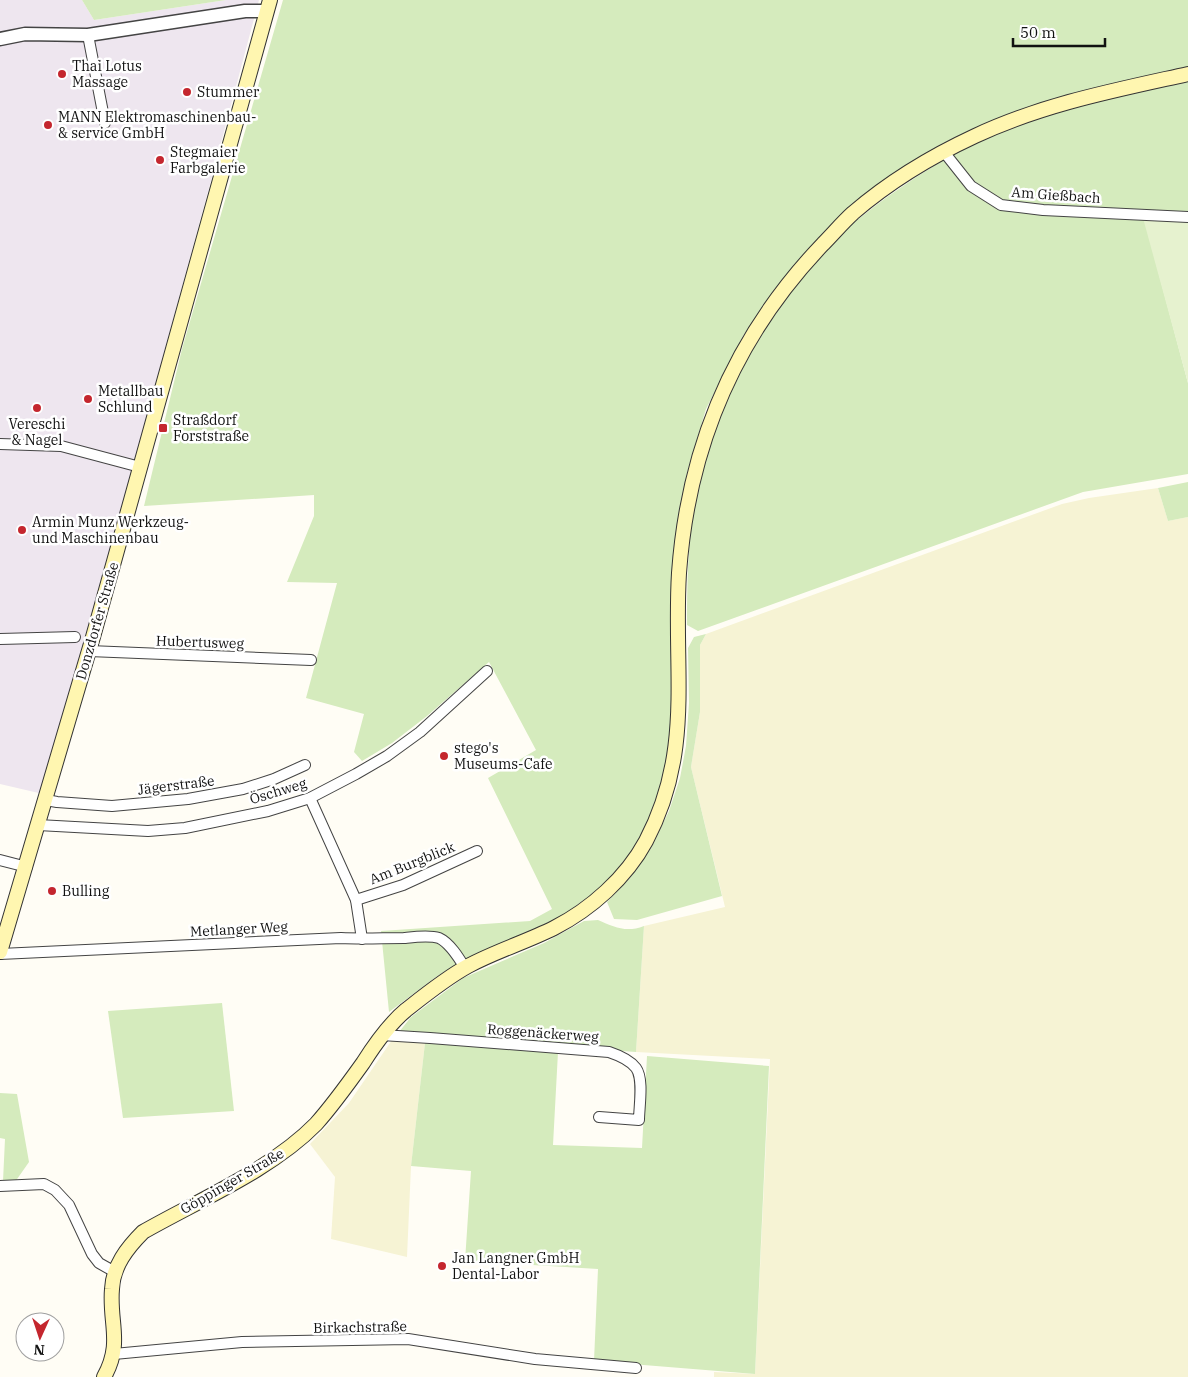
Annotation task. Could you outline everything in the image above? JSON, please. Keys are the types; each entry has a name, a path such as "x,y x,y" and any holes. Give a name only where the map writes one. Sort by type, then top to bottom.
{"main road":[{"name":"Donzdorfer Straße","path":"0,953 27,867 89,651 268,6"},
{"name":"Göppinger Straße","path":"104,1377 114,1354 115,1334 112,1289 115,1272 129,1246 143,1232 258,1168 296,1143 344,1091 382,1036 402,1013 465,968 556,927 593,903 626,870 643,847 665,797 675,754 680,695 679,576 683,535 694,471 705,434 723,390 744,348 770,307 800,268 852,214 908,173 978,134 1018,118 1070,102 1188,74"}],"street":[{"path":"0,38 25,34 88,35 268,6"},
{"path":"88,35 105,123"},
{"name":"Am Gießbach","path":"944,152 970,186 1001,205 1043,210 1188,217"},
{"path":"0,444 61,446 140,467"},
{"path":"0,639 75,637"},
{"name":"Hubertusweg","path":"89,651 311,660"},
{"name":"Öschweg","path":"38,825 148,830 185,828 268,811 310,798 386,756 427,726 487,672"},
{"name":"Jägerstraße","path":"46,800 112,806 188,799 243,789 305,765"},
{"name":"Am Burgblick","path":"310,798 356,900 362,939"},
{"name":"Am Burgblick","path":"356,900 403,885 476,851"},
{"path":"0,860 27,867"},
{"name":"Metlanger Weg","path":"0,953 341,938 421,937 439,938 455,953 465,968"},
{"name":"Roggenäckerweg","path":"382,1036 609,1052 623,1057 637,1068 641,1080 639,1120 599,1117"},
{"path":"0,1186 44,1184 55,1190 69,1205 95,1258 99,1263 115,1272"},
{"name":"Birkachstraße","path":"114,1354 242,1342 408,1339 535,1359 636,1368"}],"shaded area":[{"path":"0,0 82,0 94,20 226,0 259,0 43,794 0,784"},
{"path":"1158,488 1168,521 1188,517 1188,1377 714,1377 714,1372 755,1374 770,1059 636,1052 644,926 725,907 691,767 700,712 700,645 706,634 1062,504"},
{"path":"392,1040 425,1043 411,1166 407,1257 331,1239 335,1177 310,1144 349,1103"}],"green space":[{"path":"82,0 226,0 94,20"},
{"path":"283,0 1188,0 1188,67 1062,96 1003,116 950,140 916,161 810,249 782,280 743,336 706,409 687,473 679,520 672,739 658,804 643,836 612,877 590,896 557,919 458,963 389,1012 381,931 530,921 552,909 488,778 536,750 489,662 427,716 392,743 362,761 354,752 364,714 306,698 337,583 287,582 314,516 314,495 144,506 182,349"},
{"path":"1188,80 1188,220 1144,218 1188,383 1188,474 1083,492 698,631 687,625 688,570 693,514 700,478 711,443 739,375 757,342 799,281 823,253 852,224 888,196 943,160 972,144 1004,130 1083,104"},
{"path":"1143,218 1188,220 1188,383"},
{"path":"1188,482 1188,517 1168,521 1158,488"},
{"path":"706,634 700,645 700,712 691,767 722,896 637,920 614,919 607,902 629,879 651,848 669,811 680,778 686,746 689,703 688,648 694,637"},
{"path":"598,920 626,929 644,926 636,1052 410,1036 399,1032 411,1017 463,978 544,943 584,921"},
{"path":"222,1003 234,1111 123,1118 108,1011"},
{"path":"425,1043 558,1052 553,1145 642,1148 647,1056 769,1066 755,1374 594,1361 598,1269 465,1261 471,1171 411,1166"},
{"path":"0,1093 17,1094 29,1162 15,1182 3,1181 5,1139 0,1138"}],"place":[{"name":"Thai Lotus Massage","path":"62,74"},
{"name":"Stummer","path":"187,92"},
{"name":"MANN Elektromaschinenbau- & service GmbH","path":"48,125"},
{"name":"Stegmaier Farbgalerie","path":"160,160"},
{"name":"Metallbau Schlund","path":"88,399"},
{"name":"Vereschi & Nagel","path":"37,408"},
{"name":"Straßdorf Forststraße","path":"163,428"},
{"name":"Armin Munz Werkzeug- und Maschinenbau","path":"22,530"},
{"name":"stego's Museums-Cafe","path":"444,756"},
{"name":"Bulling","path":"52,891"},
{"name":"Jan Langner GmbH Dental-Labor","path":"442,1266"}]}
